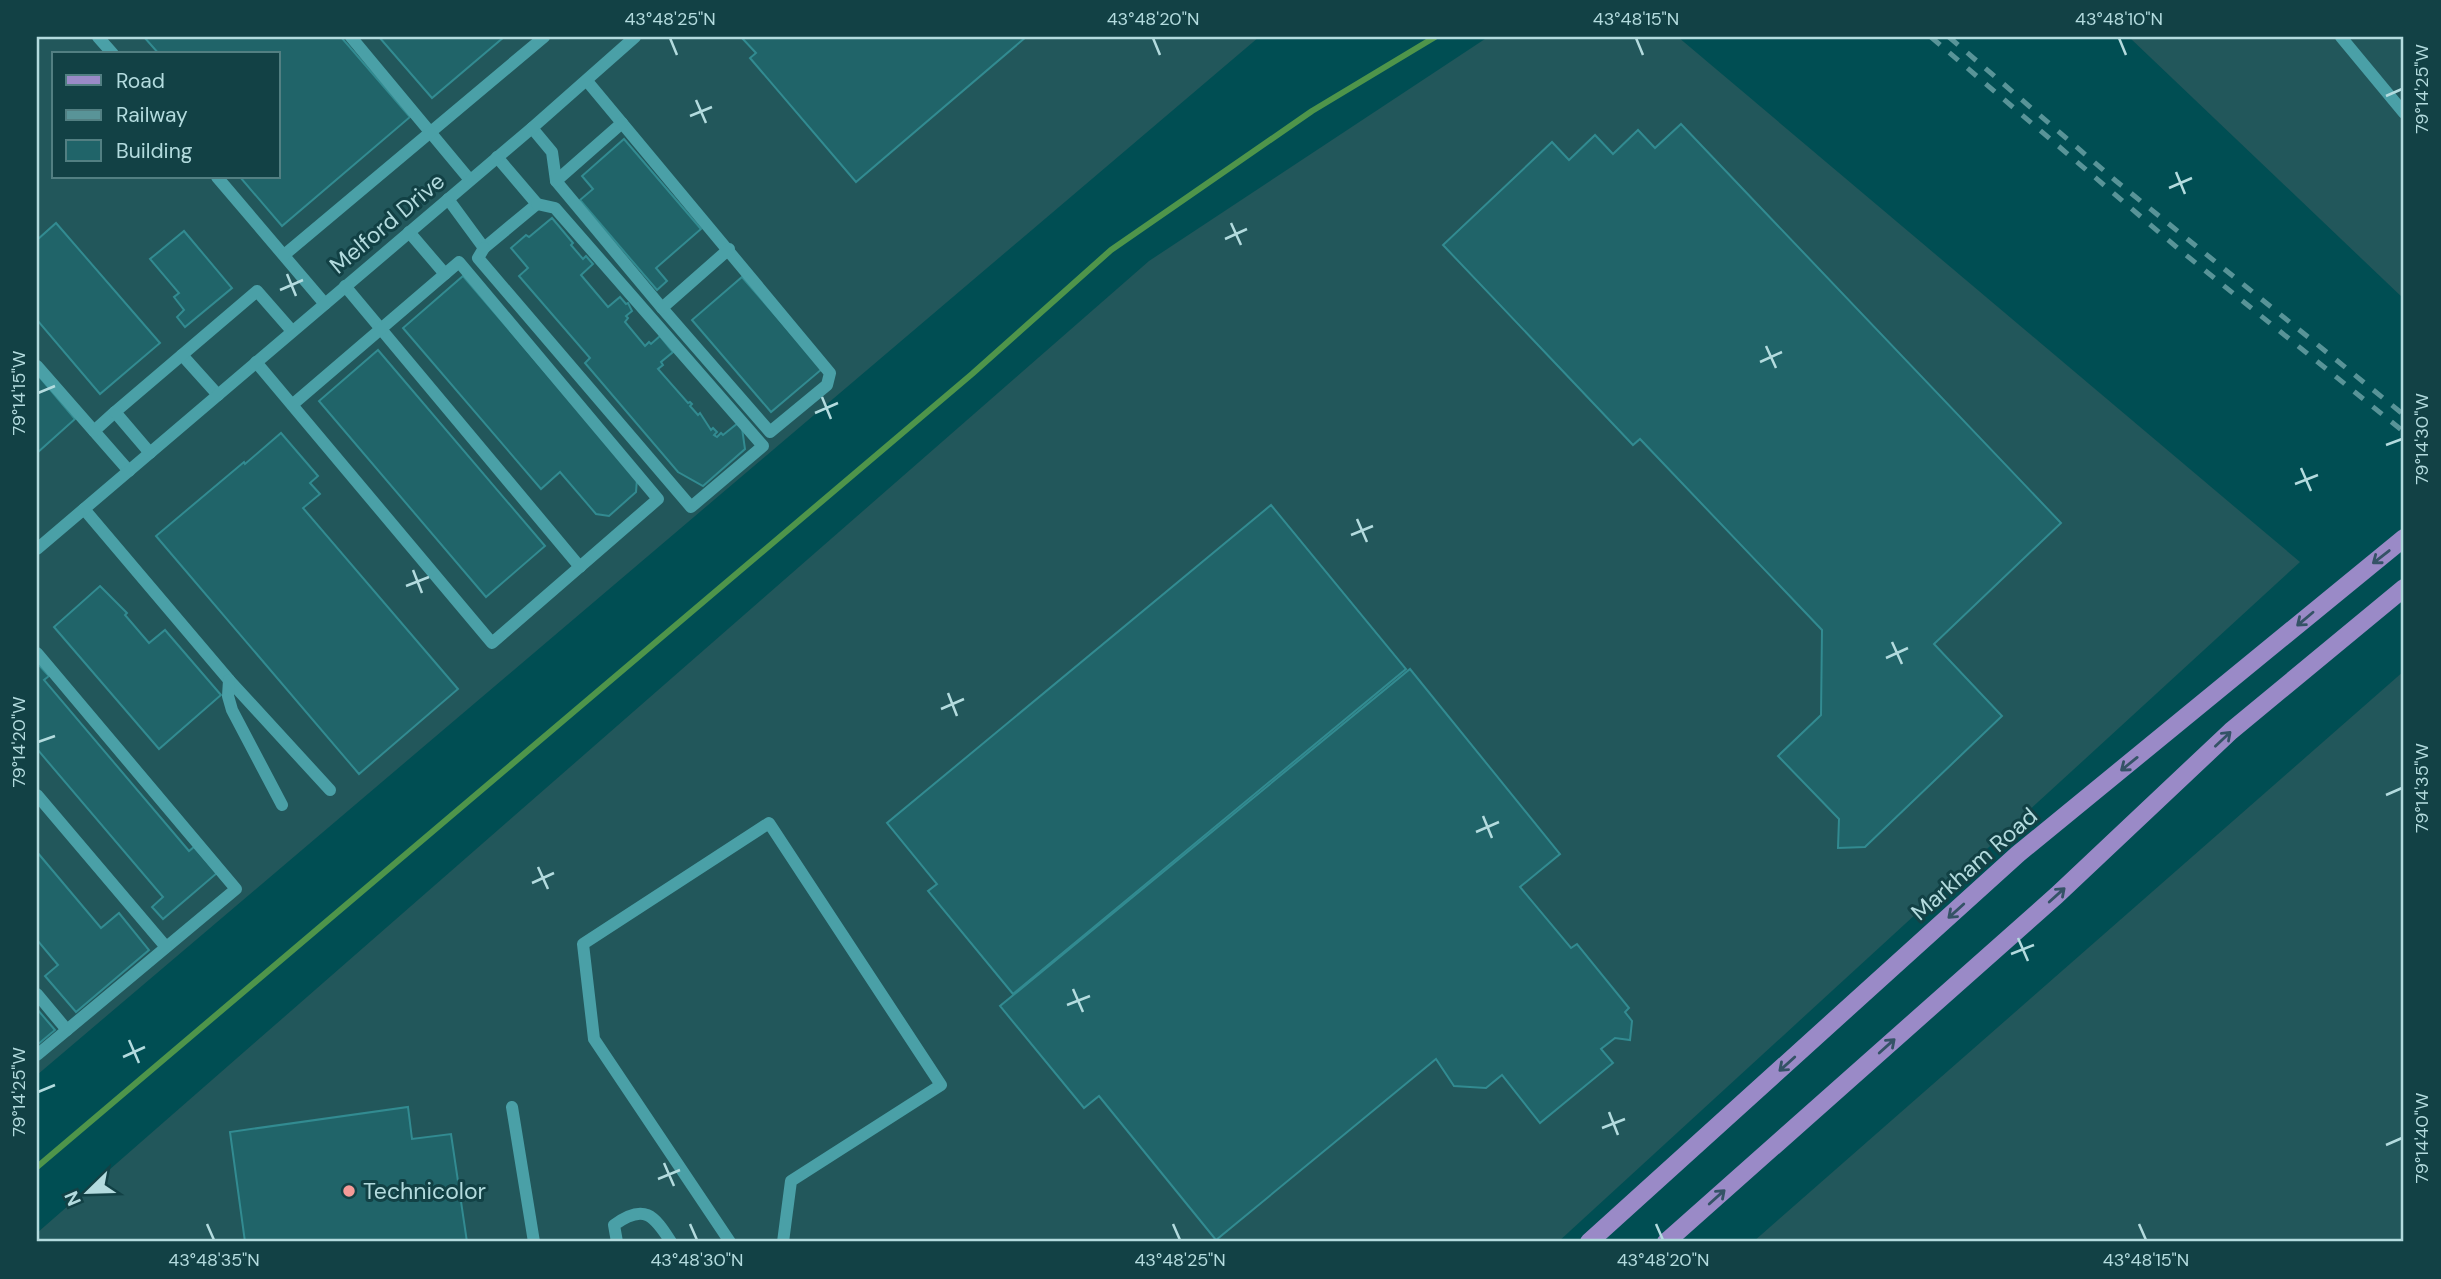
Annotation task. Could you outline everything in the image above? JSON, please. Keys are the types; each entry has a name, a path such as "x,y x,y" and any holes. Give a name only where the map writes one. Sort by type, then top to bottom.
{"main road":[{"name":"Markham Road","path":"1589,1242 2018,854 2404,538"},
{"path":"1666,1242 2057,895 2231,731 2404,588"}],"street":[{"path":"98,37 111,52"},
{"path":"351,37 470,180"},
{"path":"284,255 544,37"},
{"name":"Melford Drive","path":"37,549 448,200 635,37"},
{"path":"2341,37 2404,113"},
{"path":"532,128 552,152 556,181 770,432 827,385 830,373 587,80"},
{"path":"556,181 622,123"},
{"path":"497,157 537,204 555,208 763,446 691,507 478,258 484,248 537,204"},
{"path":"218,178 325,304"},
{"path":"448,200 484,248"},
{"path":"410,232 445,274"},
{"path":"662,308 729,249"},
{"path":"256,362 292,405 492,643 658,499 459,262 292,405"},
{"path":"345,286 580,567"},
{"path":"93,431 257,291 292,331"},
{"path":"182,355 218,395"},
{"path":"37,366 129,471"},
{"path":"115,412 150,453"},
{"path":"84,509 229,680 330,790"},
{"path":"37,653 236,889 37,1055"},
{"path":"229,680 228,696 232,710 282,805"},
{"path":"37,795 166,947"},
{"path":"730,1242 594,1039 583,944 769,823 940,1086 791,1181 783,1242"},
{"path":"37,994 67,1030"},
{"path":"512,1107 534,1242"},
{"path":"617,1242 614,1224 628,1215 643,1213 658,1221 671,1242"}],"shaded area":[{"path":"37,37 1259,37 37,1075"},
{"path":"1488,37 1678,37 2300,562 1558,1242 37,1242 37,1233 1149,261"},
{"path":"2129,37 2404,37 2404,299"},
{"path":"2404,671 2404,1242 1753,1242"}],"building":[{"path":"144,37 341,37 410,117 282,226 241,178 280,178 280,52 157,52"},
{"path":"379,37 504,37 432,98"},
{"path":"741,37 1026,37 856,182 750,58 756,53"},
{"path":"1681,124 2061,523 1934,644 2002,716 1865,847 1838,848 1839,819 1778,756 1821,715 1822,630 1640,439 1633,445 1443,245 1552,142 1569,160 1595,135 1613,154 1638,130 1655,148"},
{"path":"624,139 701,229 656,268 667,281 657,290 580,200 593,189 582,176"},
{"path":"552,218 583,259 586,256 593,264 581,275 608,307 620,297 628,303 632,311 626,316 628,318 625,322 645,346 660,336 673,352 661,362 663,365 658,369 688,403 692,404 690,406 698,415 700,413 711,430 713,428 717,432 714,435 723,435 738,423 742,428 745,449 703,486 678,472 585,363 590,358 519,276 528,268 511,248"},
{"path":"56,223 160,343 100,394 37,320 37,240"},
{"path":"184,231 232,288 185,327 177,317 184,310 174,297 179,293 150,259"},
{"path":"463,276 637,479 636,492 609,516 596,514 560,472 541,489 403,328"},
{"path":"742,277 822,369 771,412 692,320"},
{"path":"378,350 545,546 486,597 319,401"},
{"path":"37,374 75,419 37,453"},
{"path":"281,433 318,476 310,483 320,494 303,508 458,689 359,774 156,536"},
{"path":"1271,505 1406,669 1013,994 928,891 937,884 887,823"},
{"path":"100,586 127,613 125,615 149,643 165,630 221,695 159,749 54,627"},
{"path":"37,663 49,676 44,680 189,851 194,847 217,873 163,919 152,907 163,897 37,749"},
{"path":"1410,669 1560,854 1520,887 1571,948 1577,944 1629,1008 1625,1012 1632,1021 1630,1040 1615,1038 1601,1049 1613,1063 1540,1123 1502,1075 1486,1088 1454,1086 1436,1059 1216,1240 1099,1096 1084,1108 1000,1006"},
{"path":"37,852 101,928 119,913 149,950 76,1012 45,976 58,965 37,940"},
{"path":"37,1009 55,1030 37,1045"},
{"name":"Technicolor","path":"408,1107 412,1139 451,1134 467,1242 245,1242 230,1132"}],"waterway":[{"path":"37,1167 972,374 1111,250 1312,111 1435,37"}],"railway":[{"path":"1931,37 2181,251 2404,432"},
{"path":"1949,37 2116,181 2404,415"}],"place":[{"name":"Technicolor","path":"349,1191"}]}
